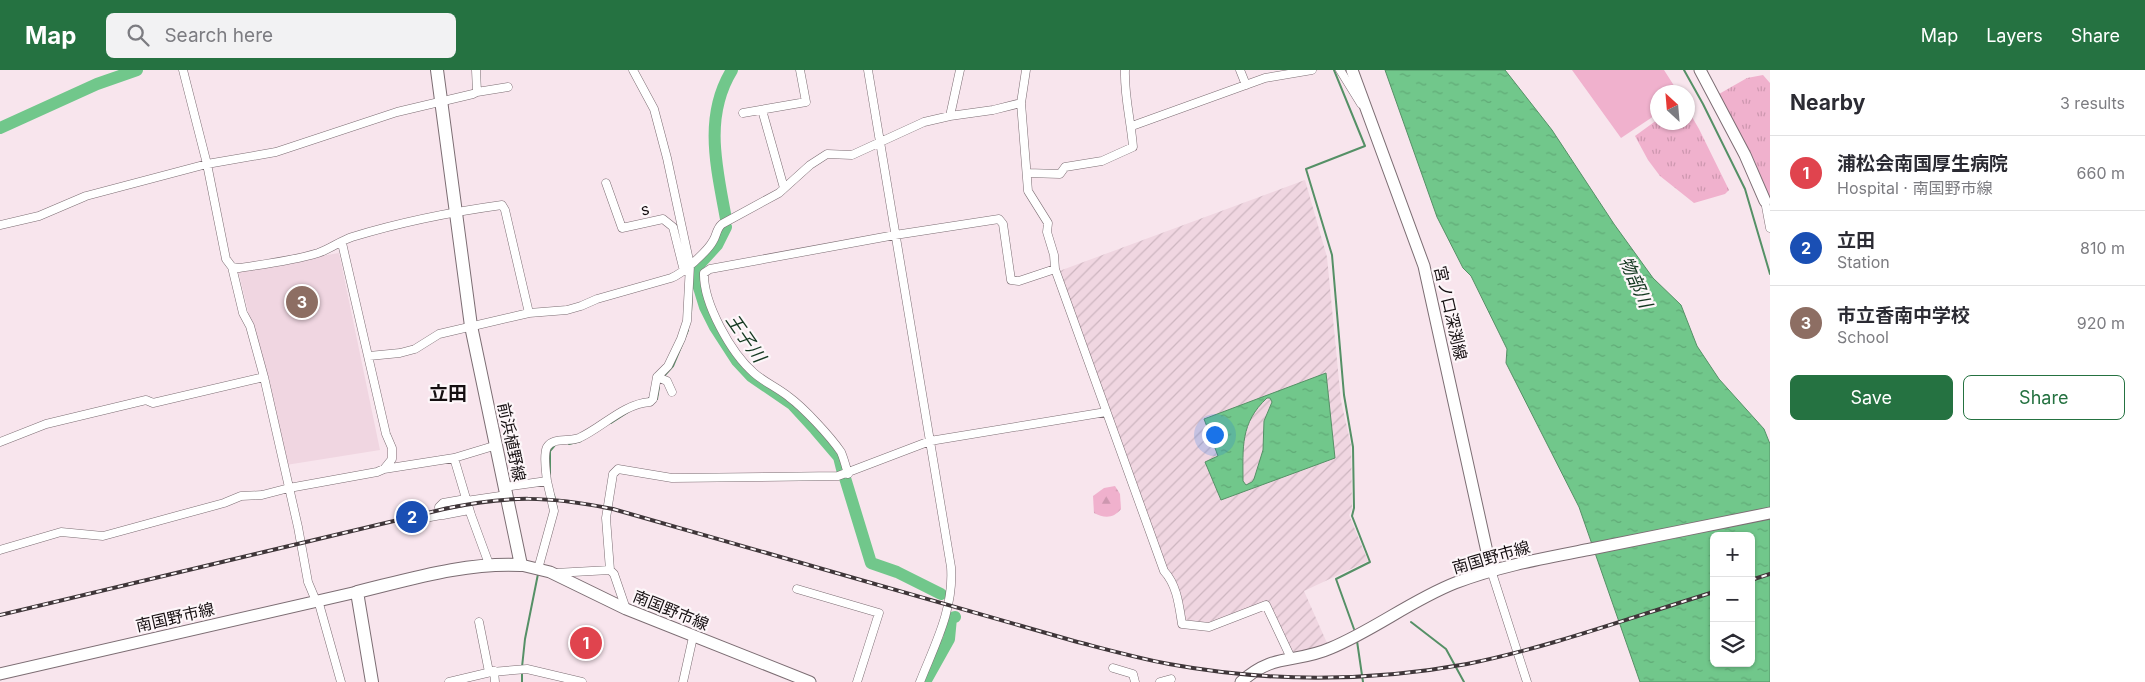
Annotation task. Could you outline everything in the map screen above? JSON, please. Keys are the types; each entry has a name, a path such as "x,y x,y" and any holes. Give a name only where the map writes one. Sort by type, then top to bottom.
{"main road":[{"name":"前浜植野線","path":"437,70 471,326 521,565"},
{"name":"宮ノ口深渕線","path":"1352,70 1424,266 1495,569"},
{"path":"1700,70 1742,149 1765,201"},
{"name":"南国野市線","path":"1241,682 1252,672 1275,660 1317,654 1333,648 1386,621 1432,593 1495,569 1770,513"},
{"path":"372,682 357,592 489,564 521,565"},
{"name":"南国野市線","path":"521,565 553,574 601,599 810,682"},
{"name":"南国野市線","path":"0,674 357,592"}],"street":[{"path":"183,70 207,164 226,259 232,267 243,313 250,326 264,377 308,582 317,600 341,682"},
{"path":"476,70 477,92"},
{"path":"538,569 554,511 547,482 546,449 553,442 578,439 637,403 650,402 653,399 657,377 668,366 681,339 686,321 689,266 667,158 654,109 633,70"},
{"path":"743,113 806,102 800,70"},
{"path":"868,70 951,567 952,585 948,610 920,682"},
{"path":"950,116 960,70"},
{"path":"1026,70 1021,104 1028,191 1048,223 1047,232 1054,256 1055,269 1164,571 1170,577 1176,592 1182,625 1209,628 1266,605 1291,658"},
{"path":"1028,173 1060,174 1065,167 1102,161 1133,147 1132,126 1125,85 1125,70"},
{"path":"1240,70 1246,85"},
{"path":"1132,126 1265,78 1312,70"},
{"path":"1340,70 1369,116"},
{"path":"0,225 39,216 86,196 207,164 283,150 397,112 477,92 508,87"},
{"path":"369,356 407,351 439,334 471,326 529,313 560,311 582,306 597,299 671,278 689,266 713,242 718,228 722,224 784,188 823,156 833,154 852,155 924,122 1021,104"},
{"path":"762,110 784,188"},
{"name":"s","path":"606,183 622,228 663,219 673,227 689,266"},
{"path":"1765,201 1770,228"},
{"path":"232,267 239,268 285,261 317,253 342,243 349,238 396,224 456,211 502,205 529,313"},
{"path":"689,266 704,272 895,235 999,218 1003,224 1011,280 1019,281 1055,269"},
{"path":"342,243 386,434 393,455 390,464 384,469"},
{"path":"704,272 704,287 720,328 754,372 787,395 804,411 841,453 848,474"},
{"path":"0,442 27,433 34,428 55,422 146,400 153,403 264,377"},
{"path":"657,377 666,381 672,392"},
{"path":"626,609 614,574 610,570 606,518 615,471 618,469 672,478 838,476 848,474 930,441 1106,412"},
{"path":"0,550 61,532 103,536 224,503 241,496 262,495 384,469 454,458 497,445"},
{"path":"454,458 469,510 489,564"},
{"path":"441,515 440,505 547,482"},
{"path":"414,520 469,510"},
{"path":"1495,569 1527,682"},
{"path":"553,574 610,570"},
{"path":"797,589 879,613 856,682"},
{"path":"479,622 491,672 496,682"},
{"path":"683,682 693,637"},
{"path":"1113,668 1133,674 1135,682"},
{"path":"449,682 491,672 527,669 582,682"},
{"path":"1160,682 1171,679"}],"shaded area":[{"path":"1305,180 1327,257 1341,401 1351,445 1352,509 1349,515 1368,561 1304,591 1327,643 1317,648 1292,652 1267,601 1206,623 1185,621 1173,577 1168,570 1059,273 1062,270"},
{"path":"339,253 380,450 286,465 238,270"}],"green space":[{"path":"1572,70 1664,70 1674,85 1650,85 1650,119 1621,138"},
{"path":"1763,75 1770,83 1770,205 1755,162 1719,94 1747,78"},
{"path":"1695,122 1729,190 1725,194 1694,203 1660,176 1648,160 1635,136 1650,125 1650,130 1695,130"},
{"path":"1115,486 1120,494 1121,509 1115,515 1108,517 1094,513 1093,496 1104,488"}],"water":[{"name":"物部川","path":"1385,70 1505,70 1552,130 1614,224 1653,278 1681,305 1697,346 1719,379 1764,429 1770,444 1770,682 1640,682 1579,507 1506,363 1507,349 1471,276 1463,268 1437,217"},
{"path":"1326,373 1335,458 1221,500 1205,462 1218,456 1204,419","holes":["1267,398 1270,398 1272,402 1264,421 1263,450 1254,479 1246,485 1243,481 1243,447 1245,436 1258,407"]}],"waterway":[{"path":"0,128 97,84 137,70"},
{"name":"王子川","path":"726,219 716,162 715,125 723,88 732,70"},
{"path":"1334,70 1365,146 1306,169 1332,255 1344,395 1353,447 1354,508 1352,516 1370,562 1336,579 1354,629"},
{"path":"1684,70 1745,189 1770,274"},
{"name":"王子川","path":"726,227 717,245 696,268 697,281 705,307 715,327 737,361 751,376 792,404 839,457 843,473"},
{"path":"691,313 692,290"},
{"path":"664,376 673,366 688,330"},
{"path":"657,399 659,387"},
{"path":"611,423 628,412"},
{"path":"569,444 581,441"},
{"path":"550,474 550,451 555,445"},
{"name":"王子川","path":"845,478 871,563 897,572 941,594"},
{"path":"554,495 557,510"},
{"path":"522,667 525,639 538,574"},
{"name":"王子川","path":"925,682 949,639 951,618 955,617"},
{"path":"1411,622 1446,649 1464,682"},
{"path":"1357,641 1363,682"},
{"path":"522,672 522,682"}],"railway":[{"path":"0,615 444,509 509,499 548,500 613,509 1074,641 1133,656 1206,670 1281,677 1355,677 1430,670 1467,664 1530,649 1710,593"},
{"path":"1755,579 1770,574"}],"place":[{"name":"市立香南中学校","path":"302,302"},
{"name":"立田","path":"412,517"},
{"name":"浦松会南国厚生病院","path":"586,643"}],"district":[{"name":"立田","path":"448,393"}]}
